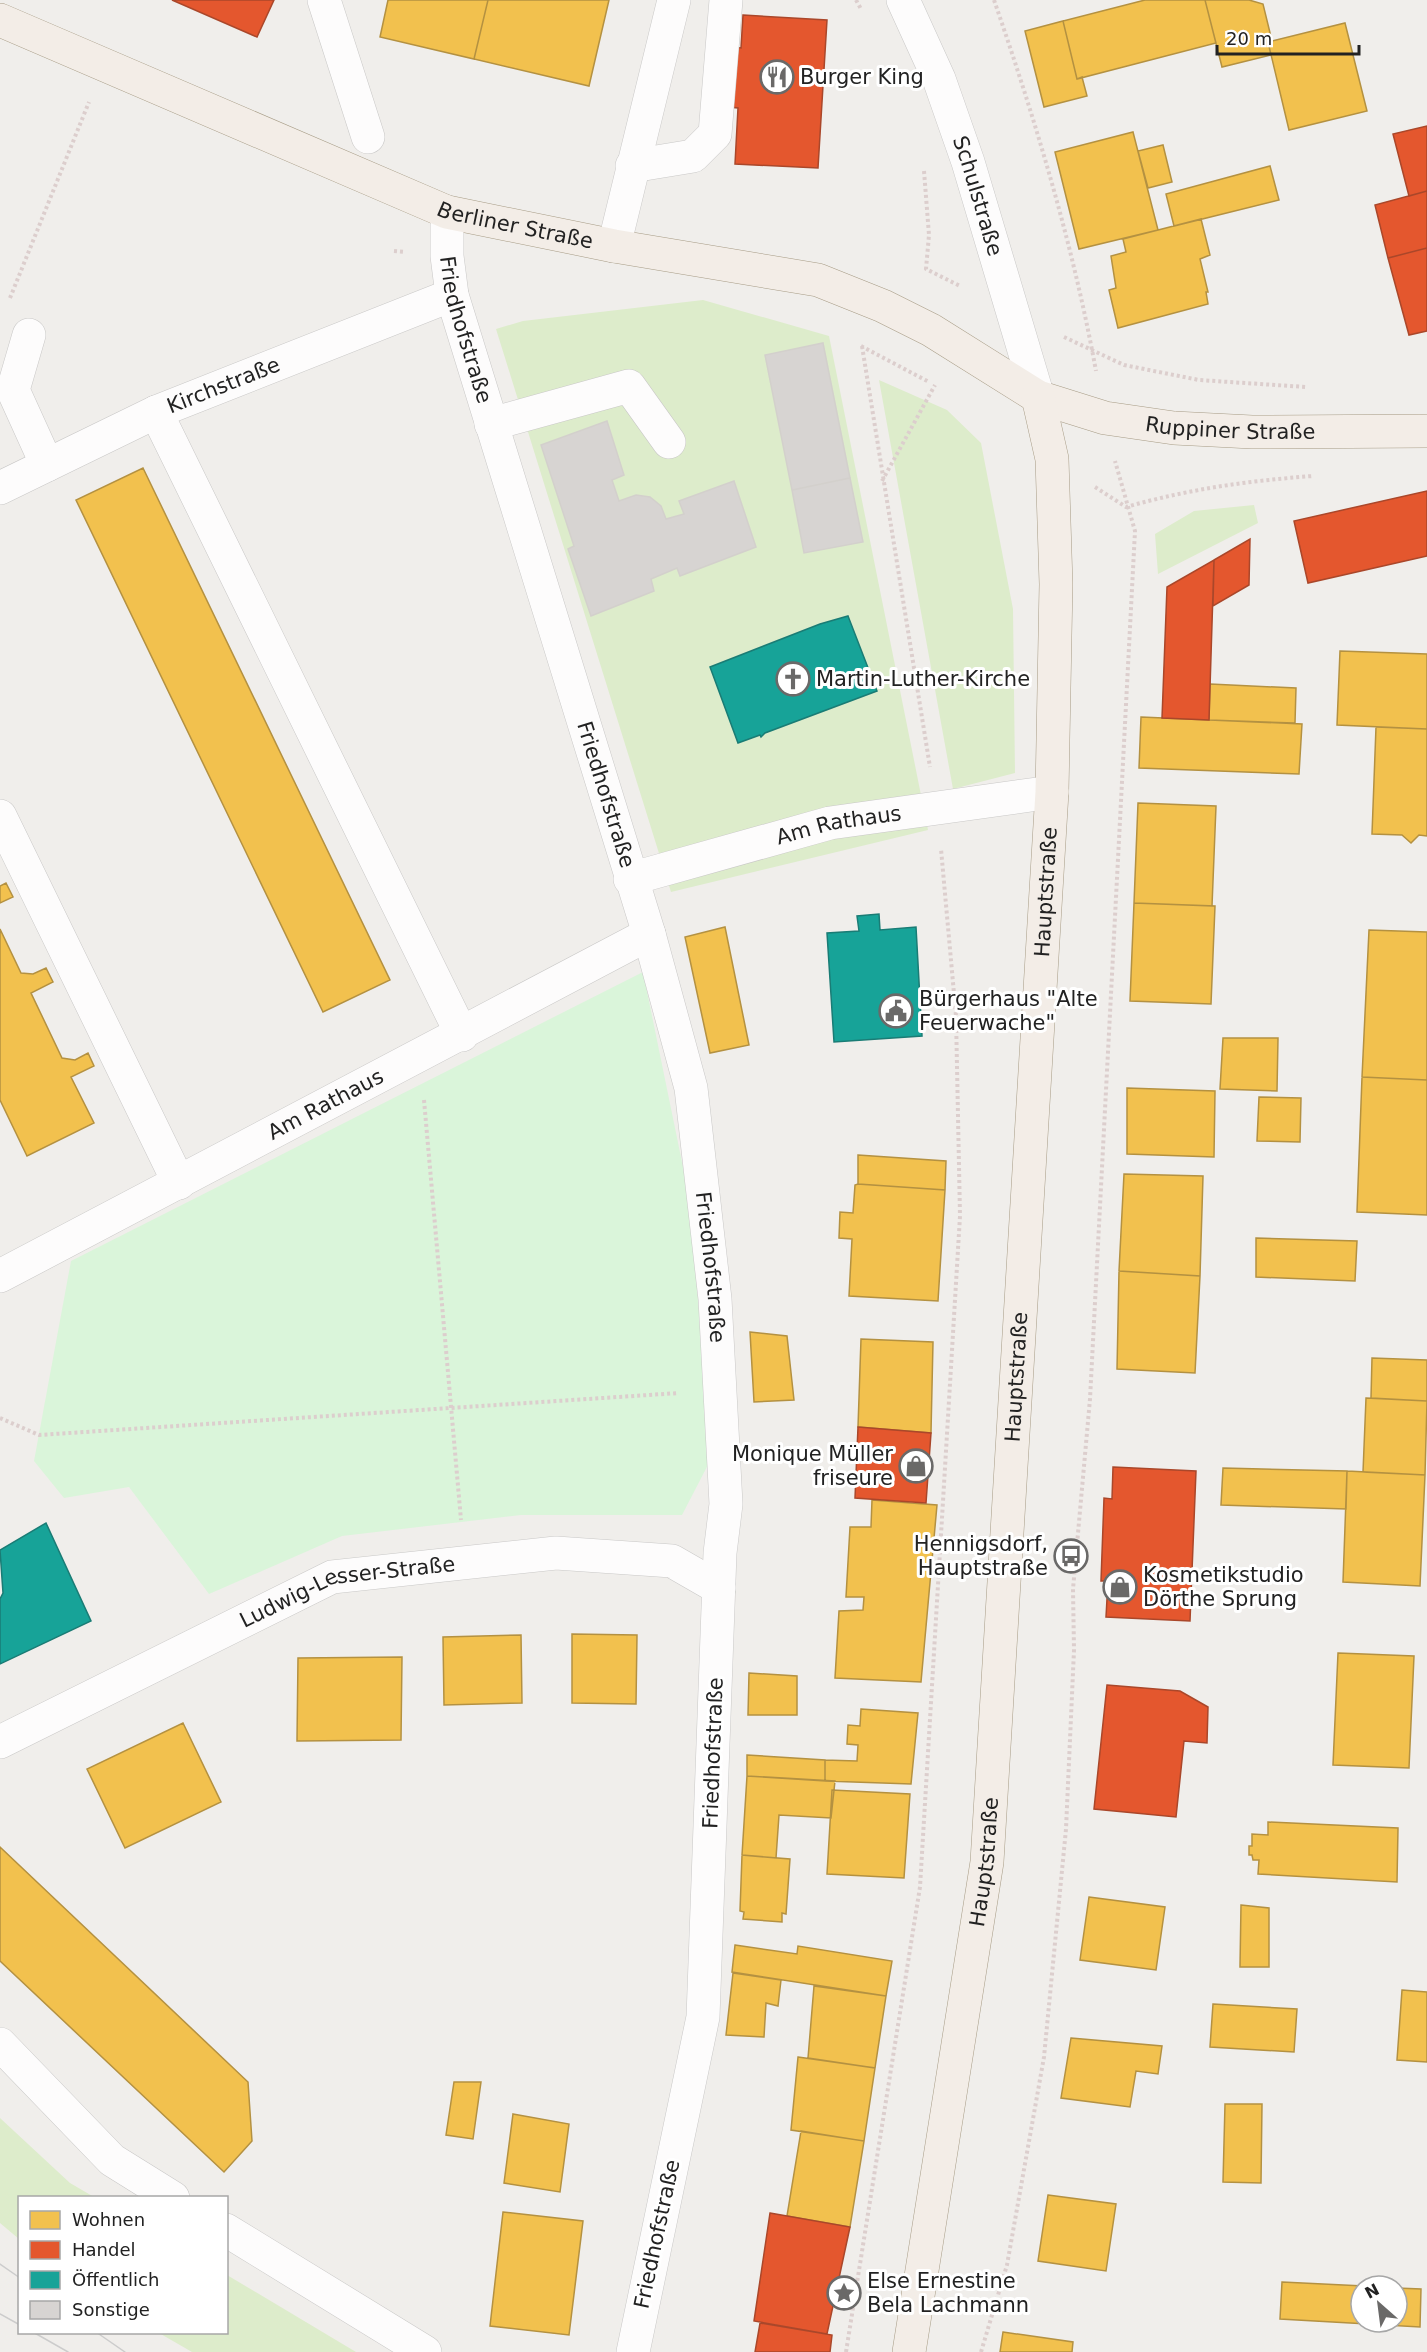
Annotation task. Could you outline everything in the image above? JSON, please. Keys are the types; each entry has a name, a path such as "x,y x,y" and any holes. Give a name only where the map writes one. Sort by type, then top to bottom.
{"main road":[{"name":"Berliner Straße","path":"0,20 447,212 614,246 818,280 883,306 931,330 1038,397"},
{"name":"Ruppiner Straße","path":"1038,397 1105,418 1174,428 1252,432 1427,431"},
{"name":"Hauptstraße","path":"909,2352 987,1862 1052,792 1056,584 1053,482 1052,459 1038,397"}],"street":[{"path":"324,0 368,137"},
{"path":"614,246 674,0"},
{"path":"632,165 693,156 715,134 726,0"},
{"name":"Schulstraße","path":"903,0 939,79 964,152 1038,397"},
{"name":"Friedhofstraße","path":"447,212 447,256 452,295 630,879 649,934 691,1088 715,1299 726,1504 719,1588 703,2017 633,2352"},
{"name":"Kirchstraße","path":"0,488 156,411 452,295"},
{"path":"29,335 7,385 47,465"},
{"path":"491,424 630,386 669,442"},
{"path":"156,411 462,1035"},
{"name":"Am Rathaus","path":"630,879 830,823 1052,792"},
{"path":"0,816 179,1183"},
{"name":"Am Rathaus","path":"0,1276 421,1057 649,934"},
{"name":"Ludwig-Lesser-Straße","path":"0,1742 332,1577 556,1554 672,1561 719,1588"},
{"path":"0,2044 112,2160 170,2196"},
{"path":"228,2231 425,2352"}],"path":[{"path":"856,0 866,18"},
{"path":"994,0 1037,130 1066,232 1093,351 1124,365 1199,380 1314,387"},
{"path":"9,300 103,66"},
{"path":"924,169 929,235 926,269"},
{"path":"846,2352 920,1887 959,1240 956,1016 937,808 882,481 862,346"},
{"path":"882,481 935,385"},
{"path":"1126,507 1172,494 1235,482 1325,475"},
{"path":"981,2352 1007,2265 1044,2057 1066,1829 1074,1650 1073,1589 1090,1399 1135,531"},
{"path":"421,1057 464,1563"},
{"path":"0,1418 39,1435 720,1390"}],"green space":[{"path":"703,300 829,336 928,830 671,892 496,329 523,321"},
{"path":"879,380 947,410 981,443 1013,609 1015,773 953,789"},
{"path":"1254,505 1258,523 1158,574 1155,534 1194,511"},
{"path":"643,972 691,1206 710,1461 682,1515 521,1515 342,1536 209,1594 129,1487 64,1498 34,1461 71,1261"},
{"path":"0,2118 70,2183 92,2196 18,2196 18,2238 0,2223"},
{"path":"228,2276 356,2352 192,2352 161,2334 228,2334"}],"building: Wohnen":[{"path":"388,0 488,0 474,59 380,37"},
{"path":"488,0 609,0 589,86 474,59"},
{"path":"1145,0 1205,0 1216,43 1077,79 1063,21"},
{"path":"1205,0 1249,0 1263,4 1272,41 1268,42 1271,55 1222,67"},
{"path":"1063,21 1077,79 1082,77 1087,96 1044,107 1025,31"},
{"path":"1345,23 1367,111 1289,130 1268,42"},
{"path":"1133,132 1158,230 1079,249 1055,152"},
{"path":"1163,145 1172,182 1148,188 1138,151"},
{"path":"1270,166 1279,200 1174,226 1166,194"},
{"path":"1201,219 1210,255 1200,259 1208,292 1206,292 1208,304 1118,328 1109,290 1116,288 1111,256 1126,252 1123,239"},
{"path":"143,468 390,980 323,1012 76,500"},
{"path":"1340,651 1427,654 1427,729 1337,725"},
{"path":"1210,684 1296,688 1295,723 1209,720"},
{"path":"1141,717 1302,724 1299,774 1139,768"},
{"path":"1376,727 1427,729 1427,836 1419,835 1411,843 1402,835 1372,834"},
{"path":"1138,803 1216,806 1212,906 1134,903"},
{"path":"6,883 13,897 0,903 0,886"},
{"path":"1134,903 1215,906 1211,1004 1130,1001"},
{"path":"725,927 749,1045 710,1053 685,937"},
{"path":"0,929 21,973 33,974 46,968 53,982 31,993 62,1058 75,1060 88,1053 94,1066 71,1077 94,1123 27,1156 0,1100"},
{"path":"1369,930 1427,932 1427,1080 1362,1077"},
{"path":"1223,1038 1278,1038 1277,1091 1220,1089"},
{"path":"1362,1077 1427,1080 1427,1215 1357,1212"},
{"path":"1127,1088 1215,1091 1214,1157 1127,1154"},
{"path":"1259,1097 1301,1098 1300,1142 1257,1141"},
{"path":"858,1155 946,1161 945,1190 858,1184"},
{"path":"1124,1174 1203,1176 1200,1276 1119,1271"},
{"path":"855,1185 945,1190 938,1301 849,1296 852,1239 839,1238 840,1212 853,1213"},
{"path":"1256,1238 1357,1241 1355,1281 1256,1277"},
{"path":"1119,1271 1200,1276 1195,1373 1117,1369"},
{"path":"750,1332 787,1336 794,1400 754,1402"},
{"path":"861,1339 933,1342 931,1433 858,1427"},
{"path":"1372,1358 1427,1360 1427,1401 1371,1398"},
{"path":"1366,1398 1427,1401 1425,1475 1363,1472"},
{"path":"1223,1468 1347,1471 1346,1509 1221,1505"},
{"path":"1347,1471 1425,1475 1420,1586 1343,1582"},
{"path":"872,1500 937,1505 921,1682 835,1678 839,1611 863,1610 864,1597 846,1597 850,1527 871,1527"},
{"path":"572,1634 637,1635 636,1704 572,1703"},
{"path":"521,1635 522,1703 444,1705 443,1637"},
{"path":"1338,1653 1414,1656 1409,1768 1333,1765"},
{"path":"402,1657 401,1740 297,1741 298,1658"},
{"path":"749,1673 797,1676 797,1715 748,1715"},
{"path":"861,1709 918,1713 911,1784 825,1781 825,1760 857,1761 858,1745 847,1744 848,1725 860,1726"},
{"path":"183,1723 221,1802 125,1848 87,1769"},
{"path":"747,1755 825,1760 825,1781 747,1776"},
{"path":"747,1776 835,1781 831,1818 779,1815 776,1858 742,1855"},
{"path":"832,1790 910,1794 904,1878 827,1874"},
{"path":"1268,1822 1398,1828 1397,1882 1258,1874 1259,1860 1253,1860 1252,1855 1249,1855 1249,1846 1252,1846 1252,1834 1268,1835"},
{"path":"0,1847 248,2082 252,2141 224,2172 0,1961"},
{"path":"742,1855 790,1859 786,1914 782,1913 782,1922 743,1919 744,1912 740,1911"},
{"path":"1089,1897 1165,1907 1156,1970 1080,1960"},
{"path":"1241,1905 1269,1908 1269,1967 1240,1967"},
{"path":"735,1945 797,1954 798,1946 892,1961 886,1996 732,1972"},
{"path":"733,1973 781,1980 778,2006 766,2003 764,2037 726,2035"},
{"path":"814,1986 886,1996 875,2068 808,2058"},
{"path":"1402,1990 1427,1992 1427,2062 1397,2060"},
{"path":"1213,2004 1297,2009 1294,2052 1210,2047"},
{"path":"1071,2038 1162,2046 1158,2074 1136,2071 1130,2107 1061,2098"},
{"path":"798,2057 875,2068 864,2141 791,2130"},
{"path":"454,2082 481,2082 473,2139 446,2135"},
{"path":"1225,2104 1262,2104 1261,2183 1223,2182"},
{"path":"513,2114 569,2124 560,2192 504,2183"},
{"path":"801,2131 864,2141 850,2227 787,2216"},
{"path":"1048,2195 1116,2204 1106,2271 1038,2261"},
{"path":"503,2212 583,2221 569,2335 490,2326"},
{"path":"1282,2282 1349,2285 1349,2323 1280,2319"},
{"path":"1409,2288 1421,2289 1420,2327 1409,2326"},
{"path":"1003,2332 1073,2342 1072,2352 1000,2352"}],"building: Handel":[{"path":"172,0 274,0 257,37"},
{"name":"Burger King","path":"743,15 827,20 818,168 735,164 738,108 729,107 733,47 741,48"},
{"path":"1427,126 1427,191 1409,196 1393,134"},
{"path":"1427,191 1427,248 1388,258 1375,205"},
{"path":"1427,248 1427,331 1409,335 1388,258"},
{"path":"1427,491 1427,556 1308,583 1294,521"},
{"path":"1250,539 1249,585 1213,606 1214,560"},
{"path":"1214,560 1209,720 1162,718 1167,587"},
{"path":"858,1427 931,1433 926,1503 855,1498"},
{"path":"1113,1467 1196,1471 1190,1621 1106,1617 1108,1581 1101,1581 1104,1498 1112,1499"},
{"path":"1107,1685 1180,1691 1208,1707 1207,1743 1184,1741 1176,1817 1094,1809"},
{"path":"770,2213 850,2227 827,2334 754,2321"},
{"path":"760,2323 832,2335 830,2352 755,2352"}],"building: Öffentlich":[{"name":"Martin-Luther-Kirche","path":"848,616 877,691 765,733 761,737 760,735 738,743 710,667 820,624"},
{"path":"879,914 880,930 916,927 922,1036 834,1042 827,933 859,931 857,916"},
{"path":"46,1523 91,1621 0,1664 0,1599 3,1593 0,1550"}],"building: Sonstige":[{"path":"823,343 850,478 792,490 765,355"},
{"path":"607,421 624,475 612,480 619,501 636,495 650,497 661,506 666,519 684,514 679,501 734,481 756,547 680,576 677,568 651,579 654,591 591,616 568,549 574,546 541,445"},
{"path":"850,478 863,542 804,553 792,490"}],"tram line":[{"path":"0,2264 18,2277"},
{"path":"0,2314 18,2324"},
{"path":"36,2334 68,2352"},
{"path":"99,2334 125,2352"}],"place":[{"name":"Burger King","path":"777,77"},
{"name":"Martin-Luther-Kirche","path":"793,679"},
{"name":"Bürgerhaus \"Alte Feuerwache\"","path":"896,1011"},
{"name":"Monique Müller friseure","path":"916,1466"},
{"name":"Hennigsdorf, Hauptstraße","path":"1071,1556"},
{"name":"Kosmetikstudio Dörthe Sprung","path":"1120,1587"},
{"name":"Else Ernestine Bela Lachmann","path":"844,2293"}]}
